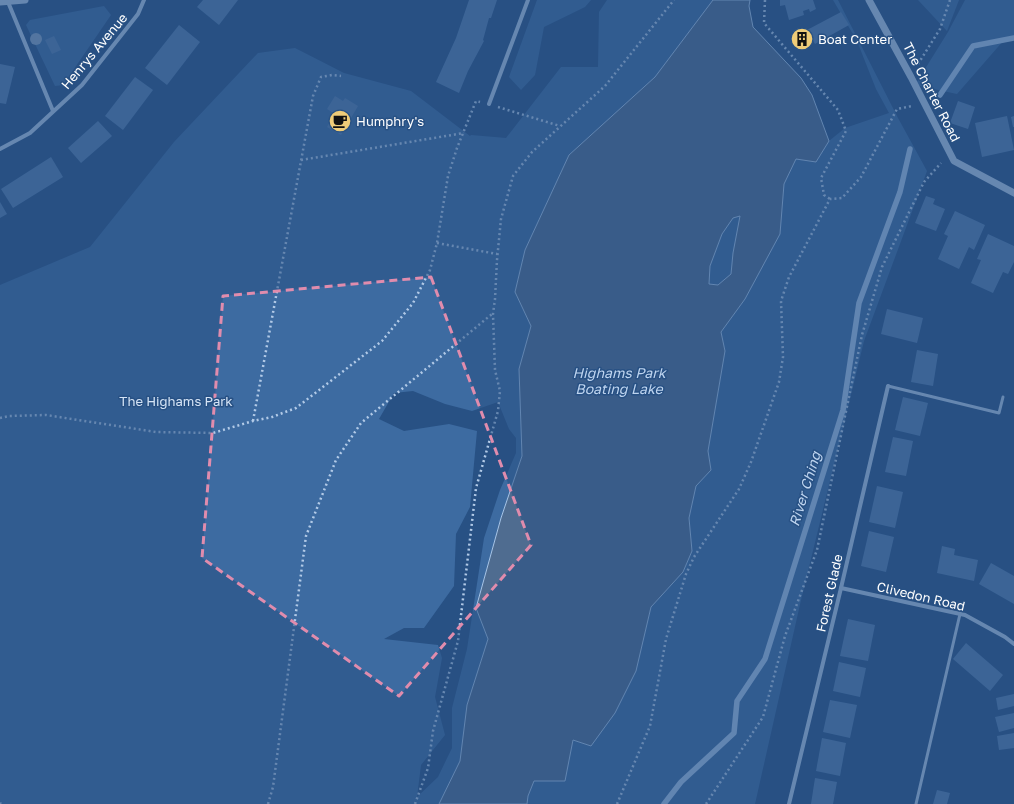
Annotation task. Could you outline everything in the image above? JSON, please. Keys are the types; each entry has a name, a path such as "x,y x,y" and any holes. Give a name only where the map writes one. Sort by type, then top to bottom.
{"street":[{"path":"4,2 25,0"},
{"name":"Henrys Avenue","path":"0,149 30,133 82,85 138,14 144,0"},
{"path":"489,104 528,0"},
{"name":"The Charter Road","path":"869,0 911,77 950,154"},
{"name":"Henrys Avenue","path":"4,2 53,111"},
{"path":"950,154 954,161 1014,193"},
{"name":"Forest Glade","path":"788,804 841,588 888,386"},
{"name":"Clivedon Road","path":"841,588 965,615 1005,637 1014,644"}],"lane":[{"path":"888,386 999,413 1003,397"},
{"path":"916,804 960,614"}],"path":[{"path":"415,804 428,768 433,731 458,641 476,488 498,411 500,391 495,370 493,314 501,219 513,176 532,152 605,86 674,0"},
{"path":"765,0 764,24 838,110 846,131 821,178 824,195 830,199 842,198 861,177 897,109 924,104"},
{"path":"911,77 940,29 950,0"},
{"path":"254,421 313,96 321,77 332,75 341,76"},
{"path":"0,418 9,416 46,416 156,432 214,433 254,421 272,418 296,408 382,341 413,303 430,270 437,243 448,176 476,101 560,126"},
{"path":"301,160 464,133"},
{"path":"706,804 763,717 785,636 817,550 862,335 882,267 924,182 950,154"},
{"path":"617,804 650,726 666,639 686,574 694,557 739,489 751,462 779,382 783,357 781,301 789,277 830,199"},
{"path":"437,243 498,254"},
{"path":"268,804 273,787 306,536 336,460 361,422 493,314"}],"highlighted area":[{"path":"431,277 531,545 399,696 202,558 223,296"}],"green space":[{"path":"537,0 591,0 585,7 544,27 535,75 521,90 509,77"},
{"name":"The Highams Park","path":"607,0 713,0 655,77 569,155 525,250 515,292 531,326 519,369 522,456 501,518 476,608 488,639 467,705 460,761 439,804 0,804 0,285 90,247 174,142 258,53 295,48 344,73 411,91 470,136 506,138 561,67 598,67 599,12","holes":["413,391 445,404 472,411 498,402 509,429 516,438 516,453 500,490 484,538 467,649 452,708 452,748 438,777 417,797 421,765 445,735 435,697 442,658 438,645 384,639 404,628 424,628 454,586 456,534 470,507 477,431 449,424 404,431 379,419 394,393"]},
{"path":"833,0 838,0 898,118 927,171 864,341 801,600 755,804 527,804 528,796 534,781 574,740 644,637 651,607 683,572 692,551 689,518 696,485 711,470 708,451 725,351 721,332 745,299 782,211 784,184 796,159 816,162 829,141 845,128 889,113 876,89 857,41"},
{"path":"918,0 959,0 947,31"},
{"path":"965,0 1014,0 1014,39 1004,40 957,94 915,85 948,32"},
{"path":"104,6 111,15 63,85 55,86 26,25 30,20"},
{"path":"740,216 733,253 731,275 718,285 709,284 710,266 722,234 733,218"}],"water":[{"name":"Highams Park Boating Lake","path":"713,0 750,0 749,6 753,27 801,78 812,95 829,141 816,162 796,159 784,184 780,234 745,299 721,332 725,351 708,451 711,470 696,486 689,518 692,551 683,572 651,607 636,671 615,713 591,746 573,740 565,781 534,781 528,796 527,804 439,804 460,761 467,705 488,639 476,608 501,518 522,456 519,369 531,326 515,292 525,250 569,155 655,77","holes":["740,216 733,253 731,274 718,285 709,284 710,266 722,234 733,218"]}],"building":[{"path":"203,0 238,0 219,25 197,7"},
{"path":"469,0 497,0 491,18 489,18 484,41 468,71 459,93 436,82 456,38"},
{"path":"780,0 813,0 816,9 810,12 809,9 803,11 804,15 789,20 785,5 780,6"},
{"path":"841,12 849,25 815,44 807,30"},
{"path":"179,25 200,42 167,85 145,68"},
{"name":"Boat Center","path":"801,28 811,45 803,50 793,32"},
{"path":"54,36 61,50 52,54 45,40"},
{"path":"0,64 15,67 6,104 0,103"},
{"path":"135,77 153,90 123,130 105,116"},
{"name":"Humphry's","path":"335,96 343,101 345,98 358,106 341,135 327,127 335,114 327,109"},
{"path":"958,101 975,107 968,129 950,123"},
{"path":"1007,116 1014,150 982,157 975,123"},
{"path":"1014,116 1014,127 1013,127 1011,117"},
{"path":"98,121 112,136 81,163 68,148"},
{"path":"51,157 63,177 13,208 1,189"},
{"path":"926,196 935,199 933,204 945,209 936,231 915,223"},
{"path":"0,202 7,214 0,218"},
{"path":"955,211 985,225 974,250 969,247 959,269 938,259 948,236 944,234"},
{"path":"988,234 1014,246 1014,262 1008,274 1003,272 993,293 971,283 981,260 977,259"},
{"path":"887,309 923,318 917,343 881,334"},
{"path":"917,350 938,354 933,386 911,382"},
{"path":"903,397 928,403 920,436 895,430"},
{"path":"893,437 913,441 906,476 885,472"},
{"path":"877,486 903,492 895,528 869,522"},
{"path":"869,531 894,537 886,572 861,566"},
{"path":"942,546 955,549 954,555 978,560 974,581 937,573"},
{"path":"991,563 1014,576 1014,604 979,584"},
{"path":"848,619 875,625 868,661 840,656"},
{"path":"966,643 1003,675 990,691 953,659"},
{"path":"839,662 866,668 860,697 833,691"},
{"path":"1014,694 1014,706 998,710 996,698"},
{"path":"830,700 857,705 850,738 823,732"},
{"path":"1014,713 1014,728 999,732 995,717"},
{"path":"1014,733 1014,748 999,750 997,736"},
{"path":"822,738 846,743 840,776 816,771"},
{"path":"815,778 837,782 833,804 811,804"},
{"path":"937,790 950,793 947,804 933,804"}],"waterway":[{"name":"River Ching","path":"940,95 973,46 1014,38"},
{"name":"River Ching","path":"664,804 681,782 734,733 737,701 765,659 843,410 859,303 900,192 910,149"}],"place":[{"name":"Boat Center","path":"802,39"},
{"name":"Humphry's","path":"340,121"}]}
